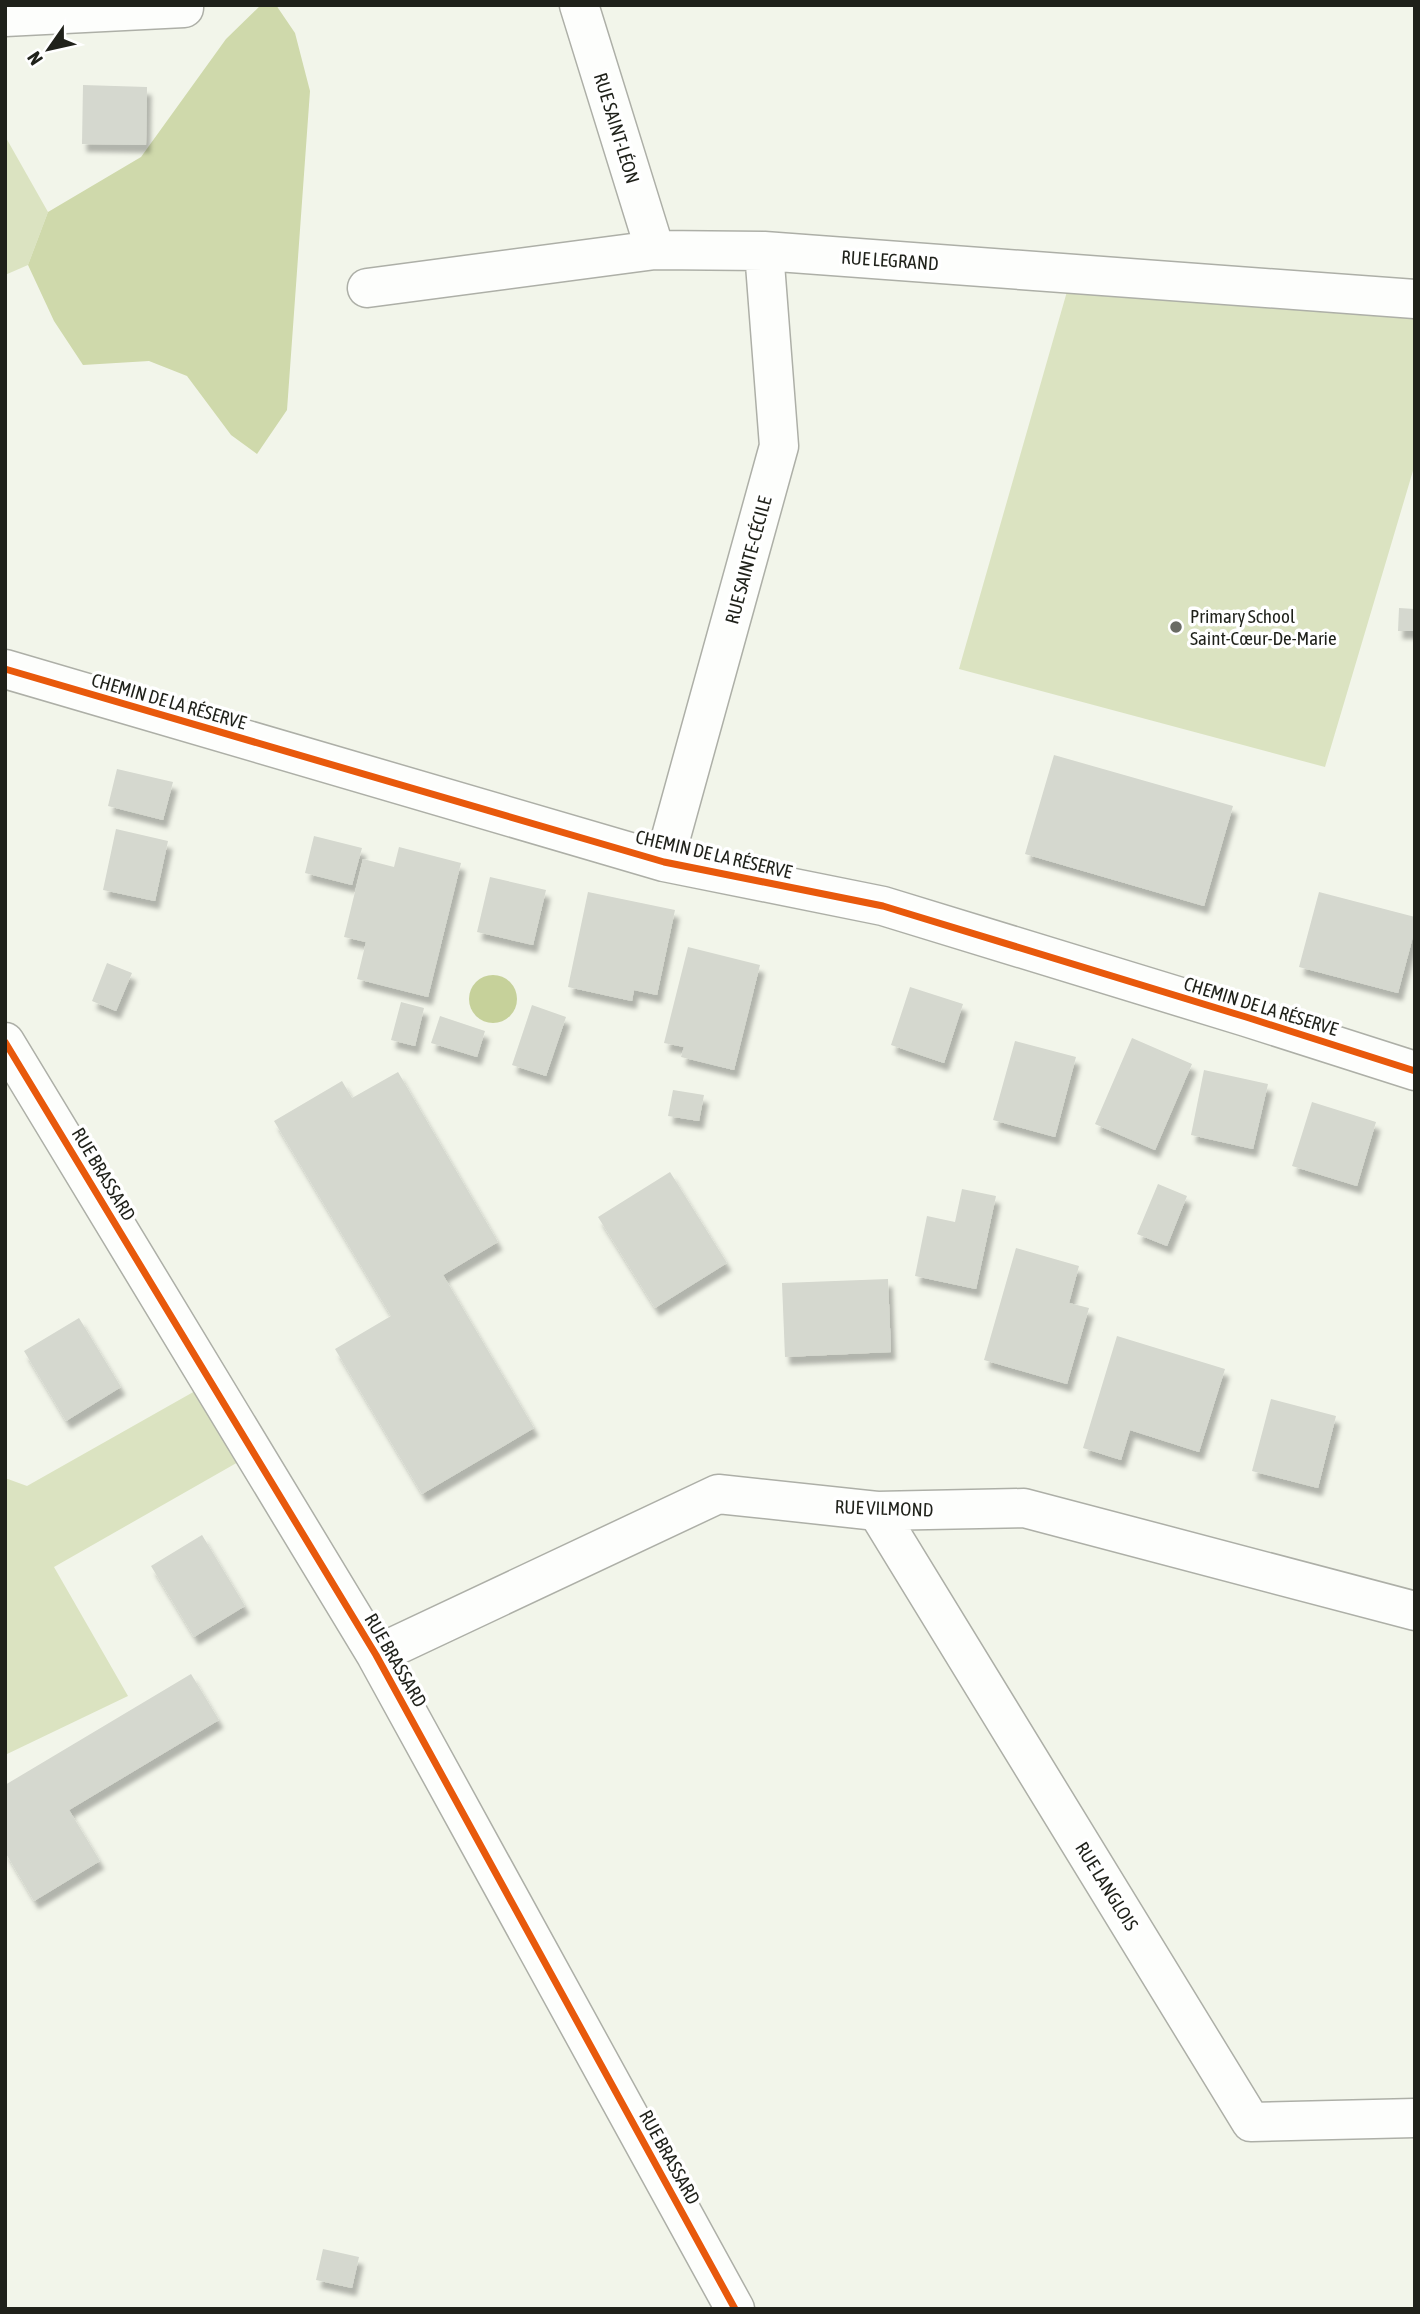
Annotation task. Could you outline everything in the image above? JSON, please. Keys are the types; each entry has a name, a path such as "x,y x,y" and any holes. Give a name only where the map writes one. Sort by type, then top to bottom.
{"street":[{"name":"RUE SAINT-LÉON","path":"579,5 655,250"},
{"path":"5,17 184,8"},
{"name":"RUE LEGRAND","path":"367,288 655,250 764,251 1415,299"},
{"name":"RUE SAINTE-CÉCILE","path":"664,862 779,446 764,251"},
{"name":"CHEMIN DE LA RÉSERVE","path":"5,669 664,862 883,906 1415,1071"},
{"name":"RUE BRASSARD","path":"5,1042 376,1655 736,2309"},
{"name":"RUE VILMOND","path":"376,1655 718,1494 877,1511 1024,1508 1415,1611"},
{"name":"RUE LANGLOIS","path":"877,1511 1251,2122 1415,2118"}],"shaded area":[{"path":"261,5 276,5 295,33 310,91 287,410 257,454 231,435 187,376 149,361 83,365 54,321 28,265 48,212 141,157 226,39"},
{"path":"5,136 48,212 28,265 5,275"},
{"name":"Primary School Saint-Cœur-De-Marie","path":"1072,274 1415,299 1415,464 1325,767 959,669"},
{"path":"493,975 510,982 517,999 510,1016 493,1023 476,1016 469,999 476,982"},
{"path":"211,1382 254,1453 54,1567 128,1696 5,1755 5,1478 27,1486"}],"building":[{"path":"83,85 147,87 146,145 82,144"},
{"path":"1399,608 1415,609 1415,631 1398,631"},
{"path":"1054,755 1233,806 1204,906 1025,854"},
{"path":"117,769 173,782 163,820 108,806"},
{"path":"116,829 168,841 155,901 103,890"},
{"path":"314,836 362,848 352,885 305,873"},
{"path":"399,847 461,863 428,997 357,979 366,942 344,937 363,859 394,867"},
{"path":"490,877 546,890 533,945 477,932"},
{"path":"588,892 675,910 657,995 634,990 632,1001 568,987"},
{"path":"1319,892 1415,917 1415,929 1398,993 1299,967"},
{"path":"688,947 760,965 734,1070 681,1057 684,1047 664,1043"},
{"path":"107,963 132,973 116,1011 92,1001"},
{"path":"910,987 963,1004 944,1063 891,1045"},
{"path":"401,1002 424,1008 415,1046 391,1040"},
{"path":"532,1005 566,1017 546,1076 512,1065"},
{"path":"440,1016 485,1031 477,1057 431,1043"},
{"path":"1132,1038 1192,1064 1155,1150 1095,1124"},
{"path":"1015,1041 1076,1057 1055,1137 993,1120"},
{"path":"1204,1070 1268,1084 1253,1149 1191,1135"},
{"path":"398,1072 498,1242 443,1275 534,1428 422,1494 335,1349 391,1316 274,1121 342,1081 352,1098"},
{"path":"673,1090 704,1095 699,1121 668,1116"},
{"path":"1312,1102 1376,1122 1357,1186 1292,1166"},
{"path":"670,1172 727,1263 655,1308 598,1217"},
{"path":"1158,1184 1187,1196 1167,1246 1137,1234"},
{"path":"962,1189 996,1196 976,1289 915,1276 927,1216 955,1222"},
{"path":"1016,1248 1079,1266 1069,1303 1089,1308 1067,1384 984,1360"},
{"path":"888,1279 891,1352 785,1357 782,1283"},
{"path":"79,1318 121,1387 66,1421 24,1351"},
{"path":"1117,1336 1225,1369 1199,1452 1130,1430 1121,1460 1083,1448"},
{"path":"1271,1399 1336,1416 1318,1488 1252,1471"},
{"path":"202,1535 245,1606 194,1637 151,1566"},
{"path":"191,1674 219,1720 69,1810 100,1861 34,1901 5,1852 5,1785"},
{"path":"323,2249 359,2257 352,2288 316,2280"}],"cycle path":[{"path":"5,669 664,862 883,906 1415,1071"},
{"path":"5,1042 376,1655 735,2309"}],"place":[{"name":"Primary School Saint-Cœur-De-Marie","path":"1176,627"}]}
